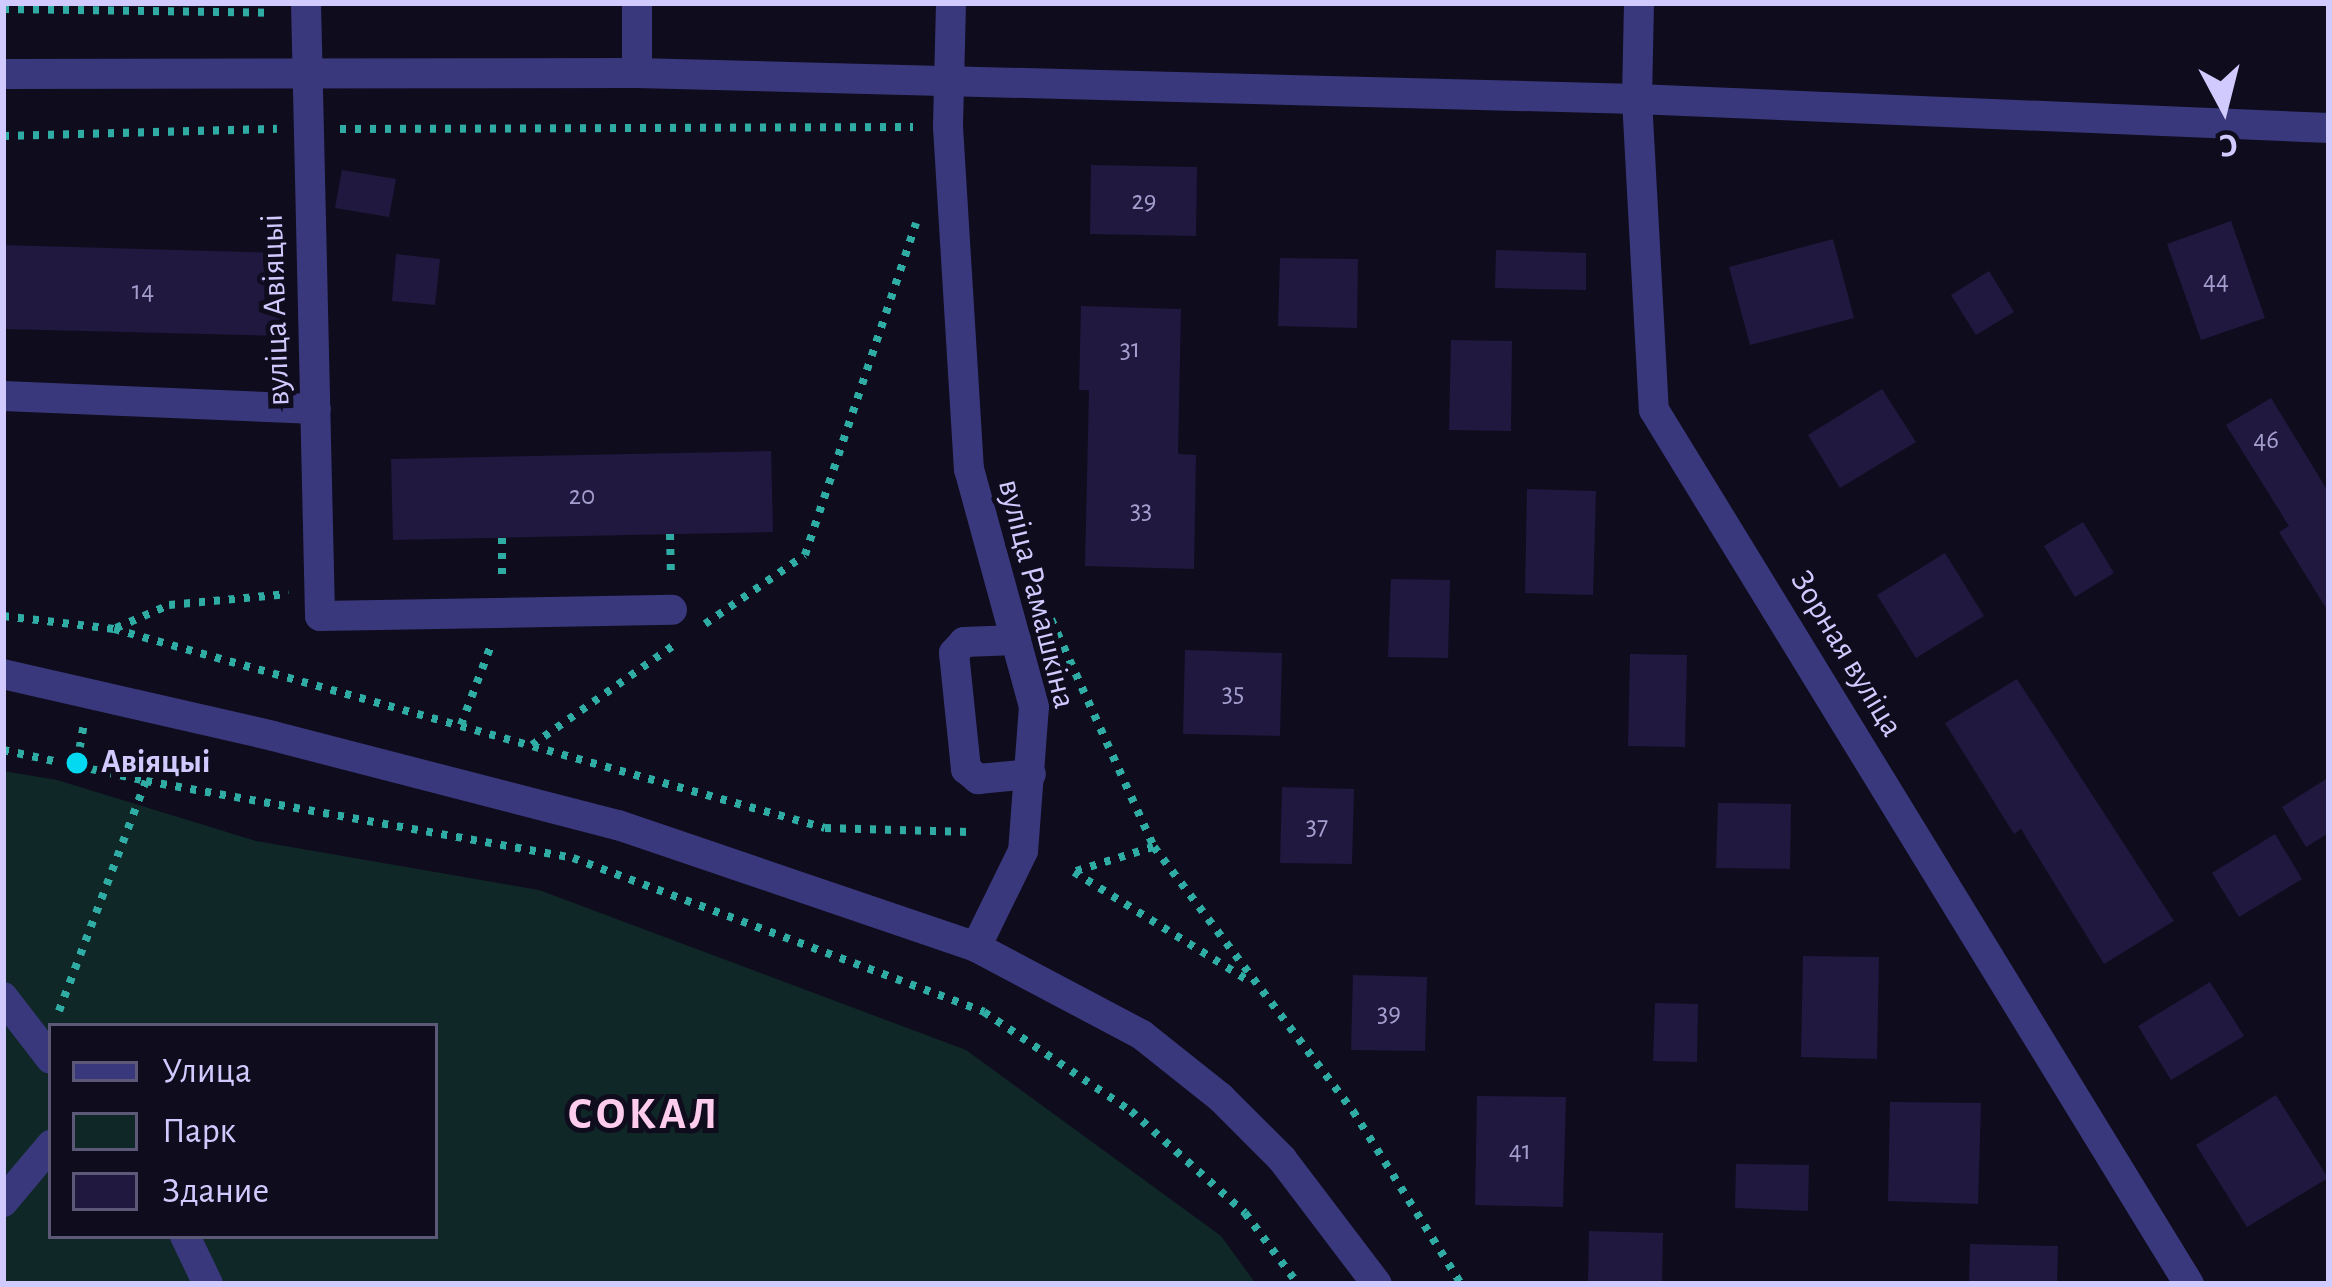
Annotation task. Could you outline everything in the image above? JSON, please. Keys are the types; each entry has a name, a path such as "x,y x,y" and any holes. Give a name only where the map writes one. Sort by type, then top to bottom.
{"street":[{"path":"637,3 637,73"},
{"name":"вуліца Рамашкіна","path":"951,3 948,128 969,469 1034,706 1023,851 976,947"},
{"name":"Зорная вуліца","path":"1639,3 1637,99 1654,410 2189,1284"},
{"name":"вуліца Авіяцыі","path":"306,8 320,603"},
{"path":"3,74 637,73 1637,99 2329,128"},
{"path":"3,396 316,409"},
{"path":"320,603 502,613 672,610"},
{"path":"1016,640 964,642 954,653 966,769 978,778 1031,774"},
{"path":"3,674 273,736 618,825 976,947 1142,1035 1220,1097 1282,1159 1377,1284"},
{"path":"3,997 43,1048"},
{"path":"3,1202 48,1149"},
{"path":"186,1239 208,1284"}],"path":[{"path":"3,9 306,8"},
{"path":"3,136 307,129 948,128"},
{"path":"532,746 805,555 918,218"},
{"path":"114,629 169,605 320,603"},
{"path":"1047,612 1154,847 1353,1112 1461,1284"},
{"path":"461,725 502,613"},
{"path":"3,616 114,629 825,828 970,832"},
{"path":"3,750 146,782 572,858 983,1012 1131,1111 1245,1214 1298,1284"},
{"path":"55,1023 146,782"},
{"path":"1154,847 1074,872 1250,980"}],"green space":[{"name":"СОКАЛ","path":"3,771 57,780 256,841 539,890 966,1050 1221,1236 1256,1284 3,1284"}],"building":[{"path":"1091,165 1197,167 1196,236 1090,234"},
{"path":"342,170 396,179 389,217 335,208"},
{"path":"2231,221 2265,318 2201,340 2167,244"},
{"path":"1833,239 1854,318 1750,345 1729,267"},
{"path":"3,245 283,253 281,336 3,329"},
{"path":"1496,250 1586,253 1586,290 1495,288"},
{"path":"396,254 440,259 435,305 392,301"},
{"path":"1280,258 1358,259 1357,328 1278,326"},
{"path":"1989,271 2014,312 1976,335 1951,295"},
{"path":"1081,306 1181,309 1178,454 1196,455 1194,569 1085,566 1089,390 1079,390"},
{"path":"1451,340 1512,341 1511,431 1449,430"},
{"path":"1882,389 1916,442 1840,488 1808,435"},
{"path":"2271,398 2329,493 2329,613 2279,532 2289,526 2226,425"},
{"path":"771,451 773,532 393,540 391,459"},
{"path":"1527,489 1596,491 1593,595 1525,593"},
{"path":"2083,522 2114,573 2075,597 2044,546"},
{"path":"1945,553 1984,616 1916,658 1877,595"},
{"path":"1391,579 1450,580 1448,658 1388,657"},
{"path":"1185,650 1282,653 1280,736 1183,734"},
{"path":"1630,654 1687,655 1685,747 1628,746"},
{"path":"2017,679 2174,921 2104,964 2021,829 2014,834 1945,723"},
{"path":"2329,777 2329,833 2306,847 2282,807"},
{"path":"1282,787 1354,789 1352,864 1280,863"},
{"path":"1718,803 1791,804 1790,869 1716,868"},
{"path":"2275,834 2302,879 2239,917 2212,873"},
{"path":"1803,956 1879,957 1877,1059 1801,1057"},
{"path":"1353,975 1427,977 1425,1051 1351,1050"},
{"path":"2210,982 2244,1036 2171,1080 2138,1026"},
{"path":"1655,1003 1698,1004 1697,1062 1653,1061"},
{"path":"2276,1095 2328,1178 2247,1227 2196,1145"},
{"path":"1477,1096 1566,1097 1563,1207 1475,1205"},
{"path":"1890,1102 1981,1103 1978,1204 1888,1201"},
{"path":"1736,1164 1809,1165 1808,1211 1735,1208"},
{"path":"1589,1231 1663,1233 1662,1284 1588,1284"},
{"path":"1970,1244 2058,1246 2057,1284 1969,1284"}],"place":[{"name":"Авіяцыі","path":"77,763"}],"district":[{"name":"СОКАЛ","path":"644,1115"}]}
